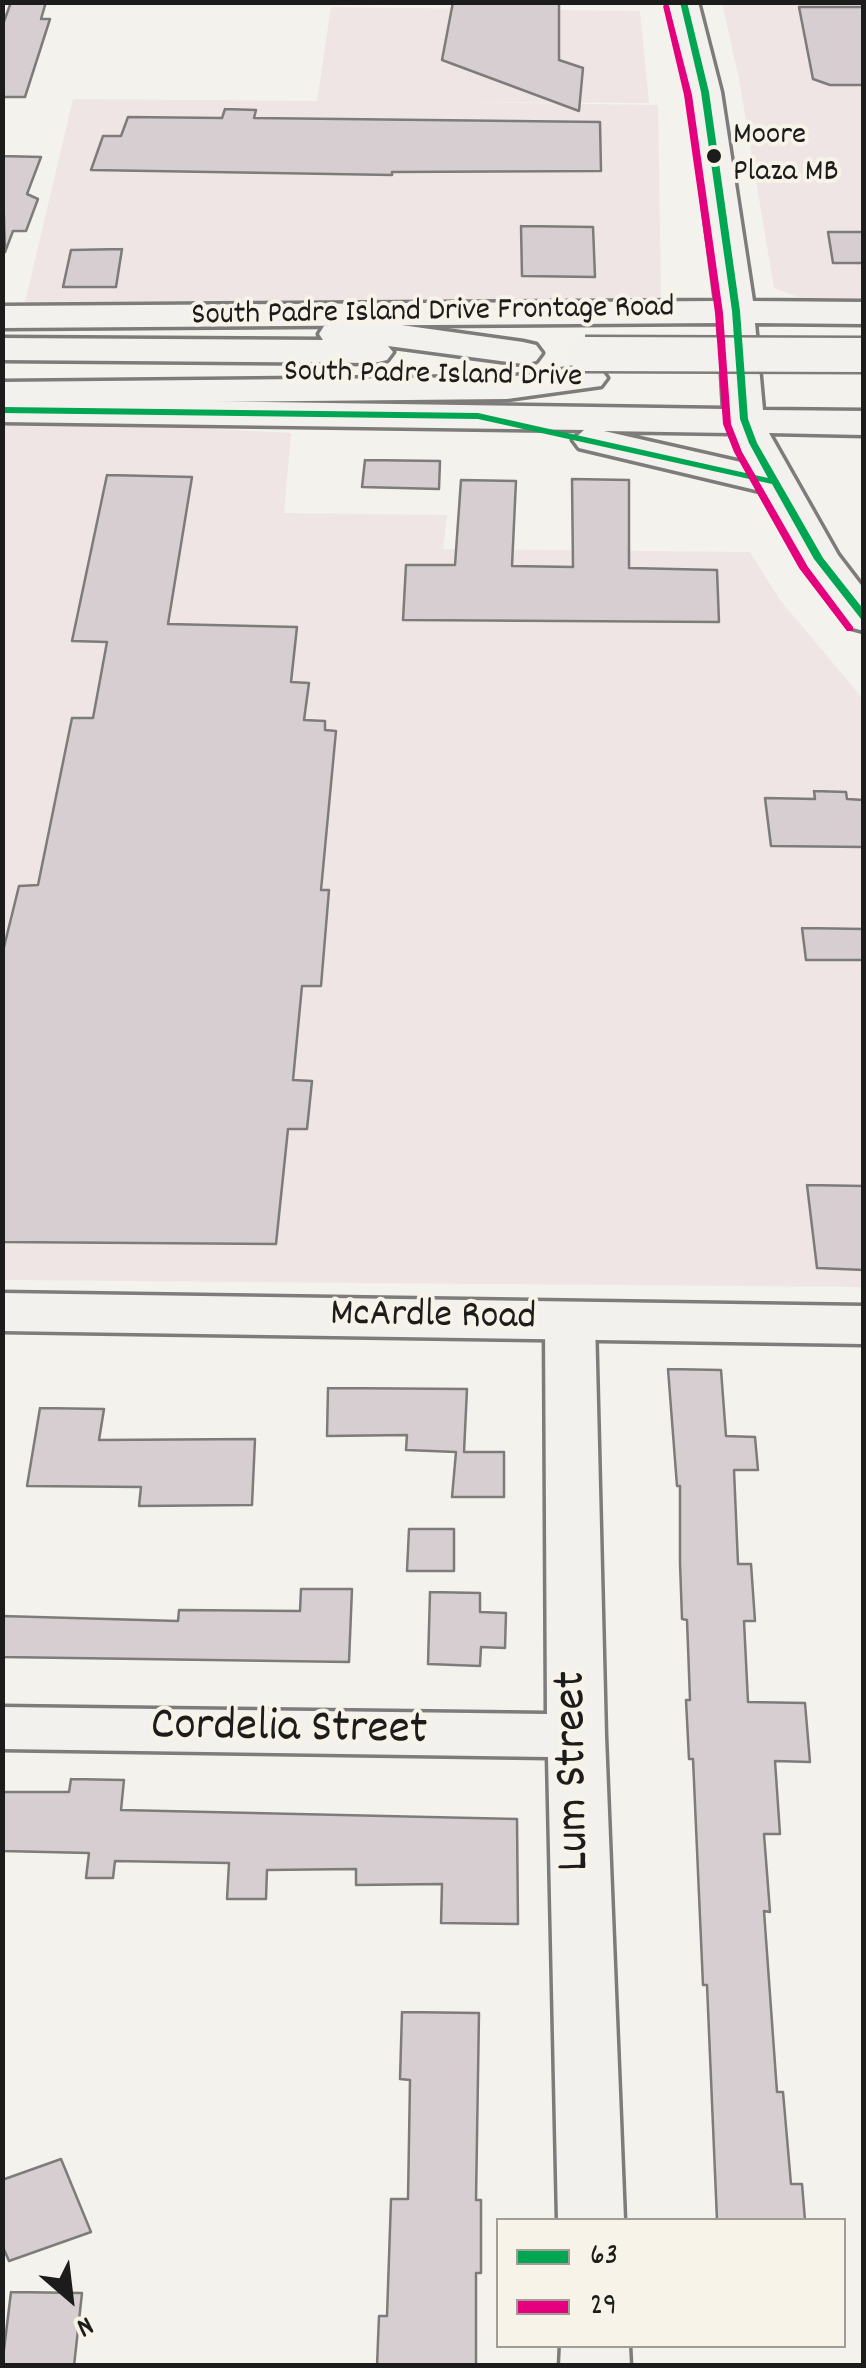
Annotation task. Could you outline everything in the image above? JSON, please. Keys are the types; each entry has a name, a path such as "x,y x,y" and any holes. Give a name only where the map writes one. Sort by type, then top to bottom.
{"main road":[{"path":"682,2 704,92 736,312 744,419 774,482 819,559 864,618"},
{"path":"478,416 624,398 656,383 651,336 636,323 593,311"},
{"name":"South Padre Island Drive Frontage Road","path":"2,317 593,311 864,313"},
{"path":"864,324 830,326 816,330 804,340 809,399 826,411 864,421"},
{"path":"2,328 394,335 523,353"},
{"name":"South Padre Island Drive","path":"2,349 523,353 587,366 864,382"},
{"name":"South Padre Island Drive","path":"2,374 587,366 864,355"},
{"path":"2,392 507,388 587,366"},
{"path":"2,410 864,421"},
{"path":"478,416 774,482"},
{"name":"McArdle Road","path":"2,1312 864,1325"}],"street":[{"name":"Lum Street","path":"570,1321 576,1736 591,2218"},
{"name":"Cordelia Street","path":"2,1728 576,1736"}],"shaded area":[{"path":"722,3 863,3 863,298 801,298 774,288 739,79"},
{"path":"331,7 640,11 649,103 455,102 658,105 661,298 25,302 73,99 317,101"},
{"path":"3,418 291,433 284,513 447,515 443,549 750,552 780,600 863,699 863,1287 3,1280"}],"building":[{"path":"11,2 46,2 41,19 50,19 25,97 2,97 2,27"},
{"path":"453,2 559,2 559,60 583,68 579,111 442,60"},
{"path":"799,7 864,7 864,85 830,85 813,79"},
{"path":"225,109 256,110 254,118 600,122 601,171 392,175 91,170 103,136 121,136 128,117 222,118"},
{"path":"2,156 41,157 27,194 38,199 26,231 13,231 5,252"},
{"path":"521,226 593,227 595,277 522,276"},
{"path":"828,232 864,232 864,263 833,263"},
{"path":"122,249 116,287 63,287 71,250"},
{"path":"365,460 440,461 439,489 362,487"},
{"path":"107,475 192,477 168,624 297,627 291,682 309,683 304,720 325,721 325,730 336,731 321,890 329,890 321,986 302,986 293,1080 312,1081 307,1129 288,1129 276,1244 2,1242 2,955 19,886 38,885 72,718 93,718 107,642 72,641"},
{"path":"572,479 629,480 629,568 717,570 719,622 403,620 406,565 455,565 461,480 516,481 512,566 573,567"},
{"path":"814,791 846,792 847,799 864,800 864,847 771,846 765,798 815,799"},
{"path":"802,928 864,929 864,960 806,960"},
{"path":"807,1185 864,1186 864,1270 817,1268"},
{"path":"668,1369 721,1370 726,1436 755,1437 758,1470 734,1470 738,1564 751,1564 755,1621 744,1621 748,1702 805,1703 810,1762 775,1761 780,1834 764,1834 770,1912 764,1911 777,2092 783,2092 791,2184 802,2184 805,2218 717,2218"},
{"path":"328,1388 467,1389 464,1452 504,1452 504,1497 452,1497 456,1452 406,1450 407,1435 327,1436"},
{"path":"40,1408 104,1409 99,1440 255,1439 252,1505 139,1506 141,1487 27,1486"},
{"path":"409,1529 454,1529 454,1571 407,1571"},
{"path":"301,1589 352,1589 349,1662 2,1657 2,1616 178,1621 179,1610 300,1611"},
{"path":"430,1592 480,1593 480,1612 506,1613 505,1648 481,1647 480,1666 428,1664"},
{"path":"71,1779 124,1780 121,1810 517,1819 518,1924 441,1923 442,1884 356,1885 356,1869 267,1870 266,1899 227,1899 229,1863 115,1861 113,1878 86,1878 89,1853 2,1851 2,1792 69,1792"},
{"path":"402,2012 479,2013 476,2200 481,2200 481,2273 476,2273 476,2366 377,2366 379,2316 387,2316 391,2199 408,2199 410,2080 400,2079"},
{"path":"61,2159 91,2232 9,2261 2,2245 2,2180"},
{"path":"11,2292 82,2293 74,2366 2,2366"}],"transit line":[{"name":"63","path":"683,2 705,92 736,311 744,419 753,443 819,559 864,617"},
{"name":"29","path":"666,6 688,95 719,313 727,424 738,452 804,568 850,629"},
{"name":"63","path":"2,410 478,416 775,482"}],"place":[{"name":"Moore Plaza MB","path":"714,156"}]}
